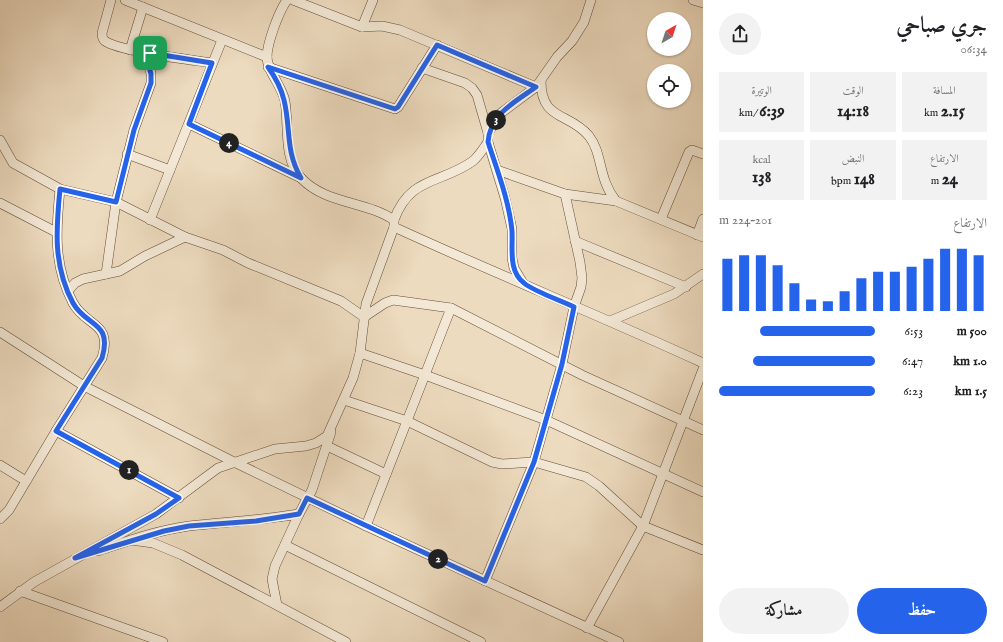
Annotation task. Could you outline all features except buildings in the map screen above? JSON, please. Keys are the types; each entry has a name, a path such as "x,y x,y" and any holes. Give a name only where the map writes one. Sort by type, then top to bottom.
{"street":[{"path":"111,0 102,37 105,42 130,50 212,63"},
{"path":"124,0 222,40 267,62 395,109 398,107 437,45"},
{"path":"287,0 282,7 267,62 285,101 289,150 294,167 301,178"},
{"path":"294,0 362,27 390,27 538,84"},
{"path":"362,27 373,0"},
{"path":"0,607 20,591 75,558 156,514 218,468 275,449 306,446 316,443 327,436 353,378 360,353 364,317 373,283 399,208 414,190 472,161 480,154 501,113 538,84 557,57 578,33 584,22 591,0"},
{"path":"693,0 703,3"},
{"path":"130,50 143,7"},
{"path":"150,220 222,40"},
{"path":"106,274 116,202 128,154 151,83 151,74 148,64 150,53"},
{"path":"422,68 465,83 472,88 477,95 498,170 512,229 513,263 517,275 523,283"},
{"path":"538,84 541,95 551,110 579,127 594,143 607,191 616,201"},
{"path":"189,124 301,178 324,194 339,200 372,208 394,223 482,267 523,283 574,307 610,320 703,363"},
{"path":"0,140 13,163 60,189 116,202 185,237 223,250 248,263 341,301 364,317"},
{"path":"661,219 689,152 692,150 703,154"},
{"path":"128,154 170,170"},
{"path":"498,170 565,194 616,201 700,236 703,219"},
{"path":"0,519 9,510 102,358 105,339 102,331 73,304 58,256 56,232 60,189"},
{"path":"485,581 534,462 562,364 574,307 582,278 565,194"},
{"path":"0,203 56,232"},
{"path":"68,291 75,283 83,279 120,271 145,256 185,237"},
{"path":"575,241 686,287"},
{"path":"610,320 674,294 703,274"},
{"path":"364,317 385,303 393,300 451,308 562,364 703,430"},
{"path":"366,526 451,308"},
{"path":"0,332 84,386 234,462 366,526 620,642"},
{"path":"360,353 425,375 546,420 703,492"},
{"path":"587,628 643,526 703,369"},
{"path":"344,400 407,421 492,462 502,464 534,462 586,477 599,486 643,526 703,550"},
{"path":"277,605 272,579 275,566 316,481 332,427"},
{"path":"56,431 179,498"},
{"path":"327,446 386,474"},
{"path":"0,465 26,481"},
{"path":"75,558 131,540 189,526 256,521 299,514"},
{"path":"131,540 153,543 182,555 346,642"},
{"path":"285,545 480,642"},
{"path":"20,591 163,642"}],"route":[{"path":"437,45 536,87 508,106 501,113 494,122 488,134 488,142 498,170 512,229 512,258 517,275 523,283 574,307 562,364 534,462 485,581 307,498 299,514 256,521 189,526 131,540 75,558 156,514 179,498 56,431 102,358 105,348 105,339 102,331 73,304 58,256 56,247 56,232 60,189 116,202 134,130 151,83 152,78 148,68 150,53 212,63 189,124 301,178 294,167 289,150 285,101 281,88 268,67 388,108 395,109 398,107 437,45"}]}
